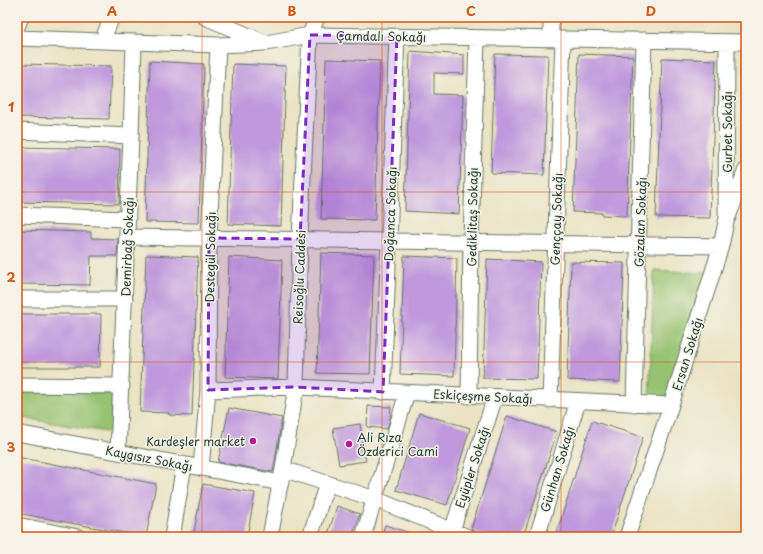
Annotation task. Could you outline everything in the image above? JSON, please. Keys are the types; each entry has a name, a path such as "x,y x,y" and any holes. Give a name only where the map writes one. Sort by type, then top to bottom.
{"street":[{"path":"17,27 21,17"},
{"path":"102,41 112,17"},
{"path":"205,17 266,43"},
{"name":"Reisoğlu Caddesi","path":"270,537 282,476 296,387 300,239 310,35 317,17"},
{"name":"Genççay Sokağı","path":"550,400 557,39 551,17"},
{"name":"Çamdalı Sokağı","path":"17,38 218,45 266,43 310,35 746,42"},
{"name":"Doğanca Sokağı","path":"383,392 397,36"},
{"name":"Gediklitaş Sokağı","path":"470,396 471,242 477,38"},
{"name":"Gözalan Sokağı","path":"634,404 644,40"},
{"name":"Demirbağ Sokağı","path":"118,452 122,386 134,42"},
{"name":"Gurbet Sokağı","path":"726,222 727,42"},
{"name":"Destegül Sokağı","path":"200,468 208,390 209,238 218,45"},
{"path":"17,131 131,136"},
{"name":"Ersan Sokağı","path":"627,537 671,406 726,222 746,170"},
{"path":"17,215 128,219"},
{"path":"127,236 720,246"},
{"path":"17,299 125,299"},
{"path":"17,385 122,386"},
{"name":"Eskiçeşme Sokağı","path":"208,390 296,387 671,406"},
{"path":"363,537 407,392"},
{"name":"Eyüpler Sokağı","path":"451,534 495,397"},
{"name":"Günhan Sokağı","path":"537,537 578,401"},
{"name":"Kaygısız Sokağı","path":"17,433 200,468 282,476 326,483 375,499 451,534 468,537"},
{"path":"172,537 184,465"},
{"path":"310,537 326,483"},
{"path":"17,525 78,537"}],"highlighted area":[{"path":"310,35 397,36 383,392 296,387 208,390 209,238 300,239"}],"green space":[{"path":"745,64 746,180 744,187 742,152"},
{"path":"654,270 708,273 667,395 649,400"},
{"path":"17,392 113,393 112,433 17,417"}],"building":[{"path":"410,51 464,55 464,74 434,73 434,94 463,95 459,214 405,211"},
{"path":"495,54 548,55 544,175 491,173"},
{"path":"579,54 633,56 627,216 573,212"},
{"path":"662,58 716,60 710,218 656,217"},
{"path":"326,59 380,61 375,220 321,219"},
{"path":"150,61 204,64 199,223 145,222"},
{"path":"17,64 111,66 109,119 17,117"},
{"path":"233,64 286,66 281,226 228,224"},
{"path":"17,147 120,149 119,204 17,202"},
{"path":"17,230 91,232 91,238 118,239 117,256 91,256 90,285 17,284"},
{"path":"321,253 374,255 370,374 317,373"},
{"path":"146,255 198,257 192,416 169,415 169,413 140,412"},
{"path":"404,256 457,258 454,376 400,374"},
{"path":"229,257 282,260 278,379 225,377"},
{"path":"487,259 541,262 537,379 483,378"},
{"path":"571,262 624,263 620,382 567,380"},
{"path":"17,314 101,314 100,367 17,367"},
{"path":"368,406 391,407 387,429 367,427"},
{"name":"Kardeşler market","path":"229,408 282,418 273,472 218,462"},
{"path":"419,413 470,428 447,505 396,490"},
{"path":"507,416 557,432 523,537 492,537 475,532 471,529"},
{"path":"592,421 643,437 611,537 563,537 556,535"},
{"name":"Ali Rıza Özderici Cami","path":"360,424 366,461 339,465 333,428"},
{"path":"17,457 156,484 146,537 17,513"},
{"path":"203,484 255,493 247,537 193,537"},
{"path":"337,506 360,514 352,537 327,537"},
{"path":"385,525 416,535 415,537 381,537"}],"place":[{"name":"Kardeşler market","path":"253,441"},
{"name":"Ali Rıza Özderici Cami","path":"349,444"}]}
